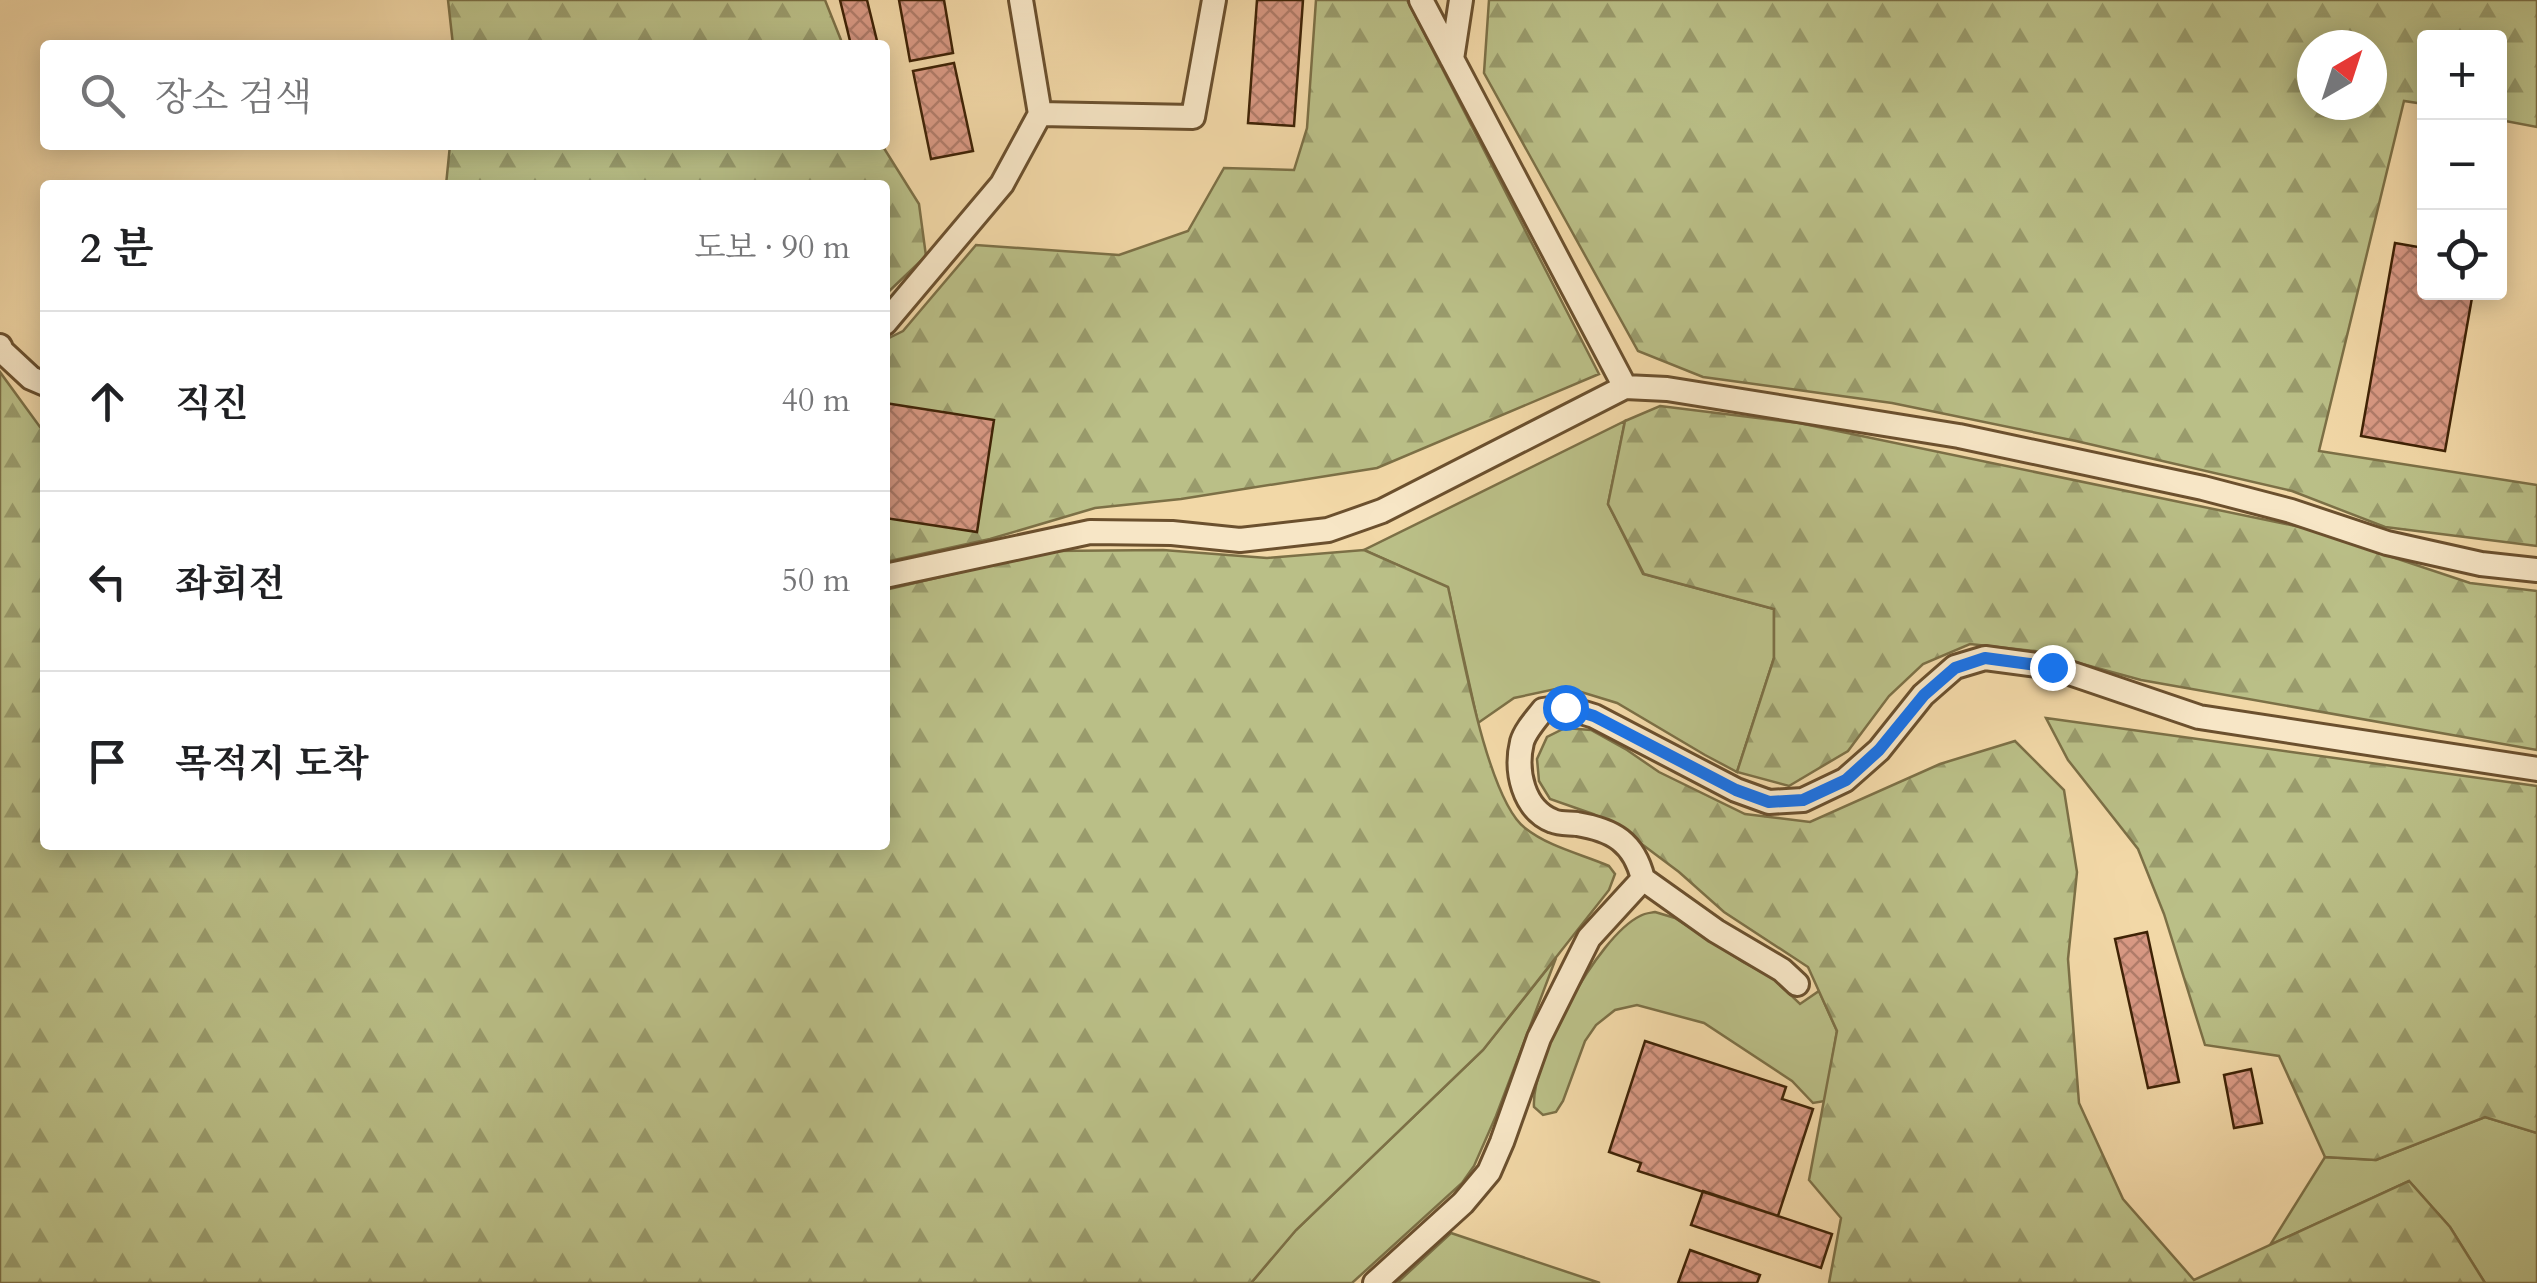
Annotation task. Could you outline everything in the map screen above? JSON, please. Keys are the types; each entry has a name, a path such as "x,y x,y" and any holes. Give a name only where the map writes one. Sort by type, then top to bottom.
{"lane":[{"path":"890,317 1002,184 1040,114 1021,0"},
{"path":"1040,114 1192,118 1214,0"},
{"path":"1421,0 1625,387"},
{"path":"1452,60 1461,0"},
{"path":"0,346 31,378 40,382"},
{"path":"890,575 1090,532 1172,533 1240,540 1328,530 1382,510 1625,387 1667,389 1959,436 2202,488 2406,547 2481,564 2537,570"},
{"path":"1796,984 1782,970 1716,931 1643,879 1638,859 1626,843 1610,833 1554,821 1531,806 1519,773 1522,738 1543,710 1565,707 1594,716 1736,790 1769,802 1803,800 1846,780 1879,750 1924,695 1955,668 1985,658 2052,667 2199,717 2537,769"},
{"path":"1375,1283 1463,1202 1488,1172 1539,1038 1589,938 1643,879"}],"green space":[{"path":"448,0 825,0 841,40 452,40"},
{"path":"1316,0 1407,0 1599,374 1377,468 1181,499 1095,508 990,539 890,561 890,338 903,331 976,245 1119,255 1188,231 1224,168 1294,170 1307,128"},
{"path":"1489,0 2537,0 2537,127 2507,121 2507,30 2417,30 2417,103 2404,101 2319,451 2537,485 2537,546 2385,527 2292,491 1892,403 1703,377 1638,351 1484,73"},
{"path":"450,150 885,150 919,204 926,256 890,290 890,180 446,180"},
{"path":"0,372 40,427 40,850 890,850 890,589 1051,551 1163,550 1267,558 1364,550 1448,587 1476,716 1498,785 1511,811 1534,835 1609,866 1615,874 1609,890 1483,1050 1296,1230 1251,1283 0,1283"},
{"path":"1660,406 1799,423 2305,528 2470,583 2537,591 2537,750 2141,680 2035,651 1970,644 1923,664 1889,696 1848,751 1789,786 1737,772 1774,658 1774,609 1644,574 1608,504 1625,421"},
{"path":"1625,421 1608,504 1643,574 1774,609 1774,658 1737,772 1617,703 1565,687 1514,698 1478,723 1448,588 1364,550"},
{"path":"2046,718 2537,786 2537,1133 2485,1117 2376,1160 2325,1157 2279,1056 2205,1045 2164,914 2138,849 2068,760"},
{"path":"1565,728 1591,730 1659,772 1745,814 1810,822 1940,764 2015,741 2064,790 2077,872 2068,959 2079,1103 2123,1199 2194,1280 2409,1181 2450,1227 2485,1283 1829,1283 1841,1218 1809,1180 1837,1031 1808,967 1724,912 1619,827 1550,799 1539,781 1537,759 1547,737"},
{"path":"1655,912 1675,918 1773,978 1800,1004 1819,991 1837,1031 1825,1101 1813,1103 1792,1081 1704,1023 1637,1005 1615,1010 1596,1025 1585,1041 1556,1112 1543,1115 1534,1107 1543,1060 1587,973 1623,928 1642,915"},
{"path":"1556,958 1496,1116 1474,1166 1462,1183 1352,1283 1251,1283 1296,1230 1483,1050"},
{"path":"2485,1117 2537,1133 2537,1283 2485,1283 2450,1227 2409,1181 2270,1245 2325,1157 2376,1160"},
{"path":"1451,1233 1600,1283 1397,1283"}],"building":[{"path":"840,0 867,0 877,40 850,40"},
{"path":"899,0 944,0 953,53 910,61"},
{"path":"1257,0 1303,0 1294,126 1248,123"},
{"path":"954,63 973,151 931,159 913,71"},
{"path":"2395,243 2417,247 2417,300 2472,300 2445,451 2361,436"},
{"path":"890,404 994,420 977,532 890,519"},
{"path":"2147,932 2179,1082 2148,1088 2115,939"},
{"path":"1645,1041 1786,1087 1782,1099 1813,1109 1778,1216 1638,1171 1641,1163 1609,1152"},
{"path":"2251,1069 2262,1123 2234,1128 2224,1075"},
{"path":"1703,1191 1832,1234 1821,1268 1691,1225"},
{"path":"1690,1250 1760,1275 1757,1283 1678,1283"}],"route":[{"path":"1565,707 1594,716 1736,790 1769,802 1803,800 1846,780 1879,750 1924,695 1955,668 1985,658 2052,667"}]}
